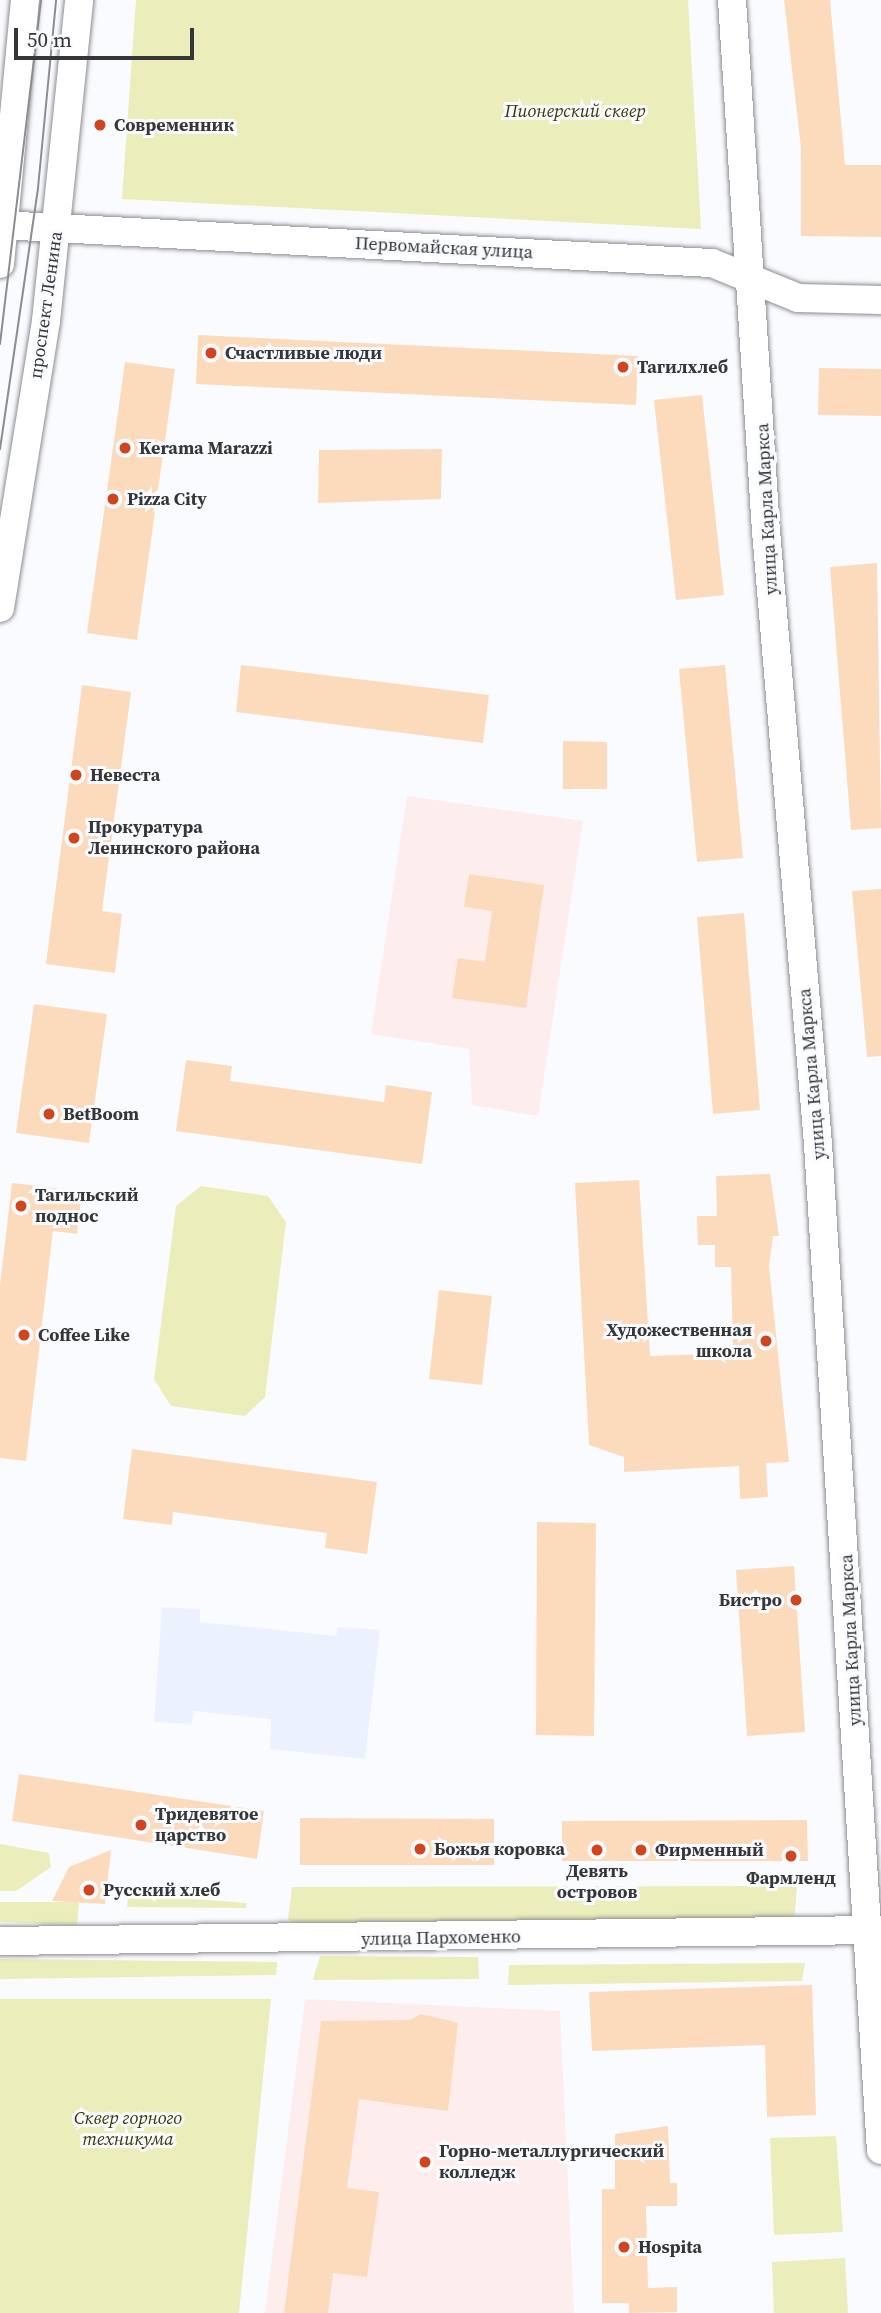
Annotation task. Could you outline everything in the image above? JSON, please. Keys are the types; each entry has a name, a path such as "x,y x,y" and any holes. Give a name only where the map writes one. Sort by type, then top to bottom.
{"street":[{"path":"0,264 25,0"},
{"name":"проспект Ленина","path":"0,608 56,228 79,0"},
{"name":"улица Карла Маркса","path":"732,0 875,1930 881,2150"},
{"name":"Первомайская улица","path":"3,225 712,263 753,283 798,299 881,300"},
{"name":"улица Пархоменко","path":"0,1941 875,1930"}],"shaded area":[{"path":"407,796 583,821 538,1116 472,1105 469,1049 371,1034"},
{"path":"162,1607 200,1609 200,1622 336,1636 338,1627 380,1630 365,1759 270,1749 271,1719 194,1711 192,1724 154,1722"},
{"name":"Горно-металлургический колледж","path":"305,1999 560,2011 574,2313 265,2313"}],"green space":[{"name":"Пионерский сквер","path":"136,0 688,0 701,229 122,199"},
{"path":"201,1186 268,1196 286,1222 265,1397 245,1416 171,1406 154,1379 176,1206"},
{"path":"0,1844 49,1853 51,1867 16,1891 0,1891"},
{"path":"797,1886 794,1924 298,1927 288,1919 292,1887"},
{"path":"128,1894 247,1903 246,1908 127,1907"},
{"path":"0,1902 79,1902 77,1925 0,1922"},
{"path":"320,1956 478,1957 479,1979 313,1980"},
{"path":"0,1959 277,1962 276,1975 0,1979"},
{"path":"805,1963 802,1981 508,1985 509,1965"},
{"name":"Сквер горного техникума","path":"0,1999 271,1999 239,2313 0,2313"},
{"path":"836,2136 843,2232 774,2235 770,2138"},
{"path":"845,2258 848,2313 774,2313 772,2262"}],"building":[{"path":"784,0 830,0 845,165 881,165 881,237 801,236 801,148"},
{"path":"198,335 638,356 636,405 196,384"},
{"path":"125,362 175,369 137,640 87,633"},
{"path":"819,368 881,369 881,416 818,415"},
{"path":"702,395 724,595 676,600 654,400"},
{"path":"442,449 441,499 318,503 319,450"},
{"path":"877,563 881,828 851,830 830,567"},
{"path":"241,665 489,695 483,743 236,712"},
{"path":"725,665 743,858 697,862 679,669"},
{"path":"82,685 131,692 102,911 122,914 115,973 46,964"},
{"path":"563,741 607,742 607,789 563,789"},
{"path":"469,874 544,885 526,1008 452,998 458,958 485,962 492,911 464,907"},
{"path":"881,889 881,1056 867,1057 852,891"},
{"path":"744,913 760,1110 713,1114 697,917"},
{"path":"34,1004 107,1014 89,1143 16,1133"},
{"path":"186,1060 232,1066 230,1081 384,1102 386,1085 432,1092 422,1164 176,1131"},
{"path":"770,1174 779,1236 773,1236 769,1266 789,1462 766,1463 768,1497 740,1499 739,1466 624,1472 624,1457 589,1445 575,1183 639,1180 650,1356 733,1353 731,1267 715,1267 715,1245 698,1245 697,1216 717,1216 716,1176"},
{"path":"12,1183 82,1191 77,1234 53,1231 26,1461 0,1458 0,1285"},
{"path":"439,1290 492,1296 482,1385 429,1379"},
{"path":"132,1449 377,1482 367,1554 325,1548 327,1533 173,1512 172,1525 123,1519"},
{"path":"537,1522 596,1523 594,1736 536,1735"},
{"path":"794,1566 805,1732 747,1736 736,1570"},
{"path":"19,1774 264,1811 257,1859 12,1821"},
{"path":"300,1818 494,1819 494,1865 300,1865"},
{"path":"807,1820 808,1861 562,1861 562,1821"},
{"path":"111,1850 105,1904 52,1901 69,1867"},
{"path":"812,1985 816,2115 767,2117 765,2045 592,2051 589,1992"},
{"path":"421,2014 458,2023 448,2111 359,2099 347,2188 379,2192 367,2277 333,2273 328,2313 284,2313 321,2021 410,2020"},
{"name":"Hospita","path":"668,2126 670,2183 677,2183 677,2206 646,2206 648,2288 677,2287 677,2312 629,2313 629,2303 602,2303 602,2189 615,2189 615,2134"}],"tram line":[{"path":"0,344 41,0"},
{"path":"0,449 38,188 56,0"}],"place":[{"name":"Современник","path":"100,125"},
{"name":"Счастливые люди","path":"211,353"},
{"name":"Тагилхлеб","path":"623,367"},
{"name":"Kerama Marazzi","path":"125,448"},
{"name":"Pizza City","path":"113,499"},
{"name":"Невеста","path":"76,775"},
{"name":"Прокуратура Ленинского района","path":"74,838"},
{"name":"BetBoom","path":"49,1114"},
{"name":"Тагильский поднос","path":"21,1206"},
{"name":"Coffee Like","path":"24,1335"},
{"name":"Художественная школа","path":"766,1341"},
{"name":"Бистро","path":"796,1600"},
{"name":"Тридевятое царство","path":"141,1825"},
{"name":"Божья коровка","path":"420,1849"},
{"name":"Девять островов","path":"597,1850"},
{"name":"Фирменный","path":"641,1850"},
{"name":"Фармленд","path":"791,1856"},
{"name":"Русский хлеб","path":"89,1890"},
{"name":"Горно-металлургический колледж","path":"425,2162"},
{"name":"Hospita","path":"624,2247"}]}
